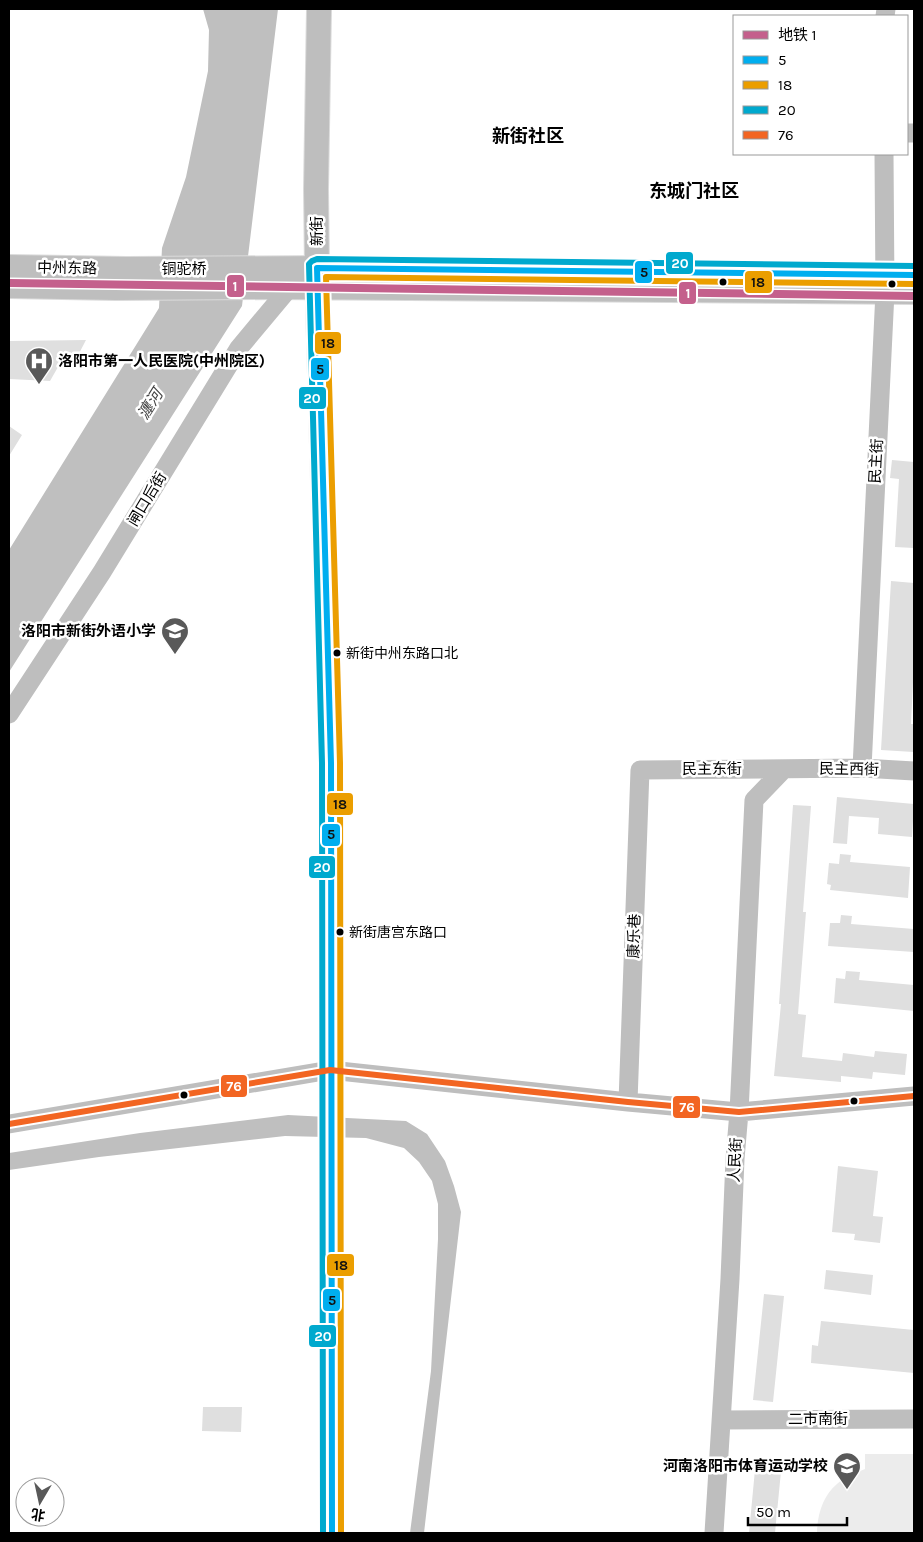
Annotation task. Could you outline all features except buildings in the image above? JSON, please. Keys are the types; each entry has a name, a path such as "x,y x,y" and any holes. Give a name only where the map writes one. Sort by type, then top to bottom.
{"main road":[{"name":"新街","path":"319,9 316,189 325,278 337,1070 332,1533"},
{"path":"325,278 333,9"},
{"name":"中州东路","path":"9,267 121,278"},
{"path":"279,281 325,278 885,283 914,275"},
{"name":"中州东路","path":"9,286 121,278"},
{"name":"铜驼桥","path":"121,278 279,281"},
{"path":"885,283 914,292"},
{"name":"新街","path":"337,1155 345,1533"}],"street":[{"name":"民主街","path":"862,768 885,283 884,155"},
{"name":"闸口后街","path":"9,714 102,572 279,281"},
{"name":"民主西街","path":"784,769 862,768 914,771"},
{"name":"民主东街","path":"640,770 784,769"},
{"name":"人民街","path":"714,1533 730,1279 754,800 784,769"},
{"name":"康乐巷","path":"628,1102 640,770"},
{"path":"9,1124 337,1070 628,1102 739,1112 914,1096"},
{"name":"二市南街","path":"722,1420 914,1419"}],"shaded area":[{"path":"865,1454 914,1454 914,1533 817,1533 818,1520 828,1494 843,1479 865,1469"}],"water":[{"name":"瀍河","path":"203,9 278,9 242,306 9,672 9,550 159,308 162,248 186,177 208,71 209,30"},
{"path":"288,1115 406,1121 427,1134 445,1161 454,1186 461,1212 424,1533 410,1533 431,1371 438,1204 432,1181 419,1162 404,1148 366,1138 285,1136 99,1157 9,1170 9,1153 140,1133"}],"metro line":[{"name":"1","path":"9,283 914,296"}],"transit line":[{"name":"20","path":"323,1533 322,763 309,264 317,259 914,266"},
{"name":"5","path":"332,1533 331,763 317,268 914,275"},
{"name":"18","path":"341,1533 340,763 326,277 914,284"},
{"name":"76","path":"9,1124 330,1070 739,1112 914,1096"}],"place":[{"name":"洛阳市第一人民医院(中州院区)","path":"39,385"},
{"name":"新街中州东路口北","path":"337,653"},
{"name":"洛阳市新街外语小学","path":"175,655"},
{"name":"新街唐宫东路口","path":"340,932"},
{"name":"河南洛阳市体育运动学校","path":"847,1490"}],"district":[{"name":"新街社区","path":"528,136"},
{"name":"东城门社区","path":"694,191"}]}
